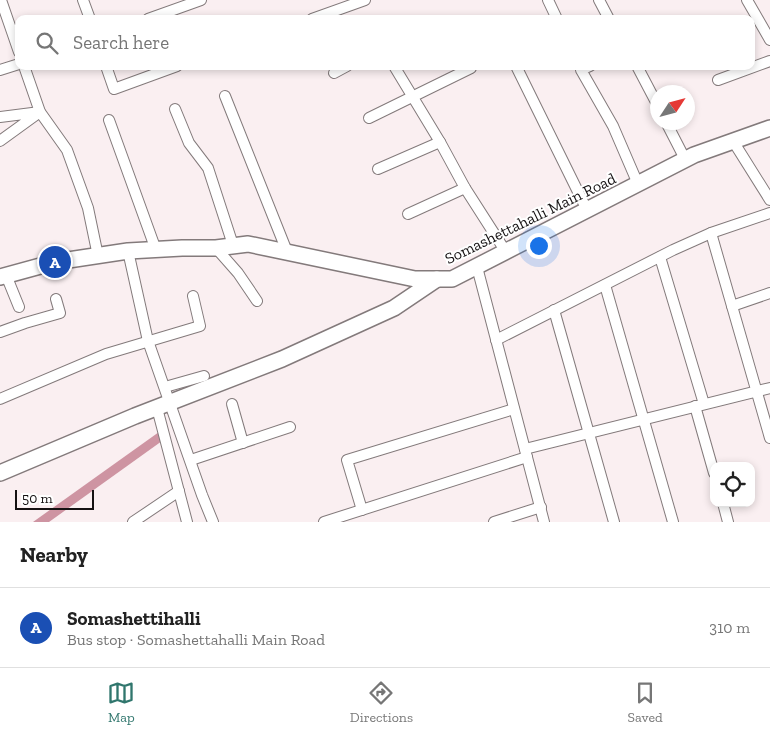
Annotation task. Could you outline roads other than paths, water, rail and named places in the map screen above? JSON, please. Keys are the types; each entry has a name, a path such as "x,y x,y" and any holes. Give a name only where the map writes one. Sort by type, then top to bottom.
{"street":[{"path":"83,0 89,15"},
{"path":"159,15 201,0"},
{"path":"323,15 365,0"},
{"path":"548,0 555,15"},
{"path":"599,0 608,15"},
{"path":"746,0 770,40"},
{"path":"2,6 15,41"},
{"path":"755,66 770,61"},
{"path":"0,70 15,65"},
{"path":"25,70 40,112 67,150 88,208 98,256"},
{"path":"107,70 114,89 167,70"},
{"path":"334,73 340,70"},
{"path":"396,70 465,188 506,252"},
{"path":"369,118 414,98 467,70"},
{"path":"518,70 586,210"},
{"path":"585,70 613,126 638,184"},
{"path":"639,70 650,91"},
{"path":"718,80 745,70"},
{"path":"225,96 288,254"},
{"path":"174,109 189,143 208,168 234,245"},
{"path":"0,118 40,112"},
{"path":"0,141 40,112"},
{"path":"109,120 156,250"},
{"name":"Somashettahalli Main Road","path":"3,276 55,262 128,252 216,248 248,244 288,254 414,279 452,279 685,159 770,128"},
{"path":"670,130 685,159"},
{"path":"733,141 770,200"},
{"path":"378,169 440,142"},
{"path":"408,214 465,188"},
{"path":"496,340 711,233 770,213"},
{"path":"711,233 770,438"},
{"path":"216,248 238,273 257,301"},
{"path":"128,252 148,341 165,387 163,405 179,491 187,522"},
{"path":"660,257 700,405 712,462"},
{"path":"477,267 544,522"},
{"path":"3,276 19,307"},
{"path":"0,473 163,405 282,359 394,308 438,279"},
{"path":"605,285 673,522"},
{"path":"732,306 770,293"},
{"path":"0,399 106,354 200,326 193,296"},
{"path":"0,332 60,313 56,298"},
{"path":"554,310 614,522"},
{"path":"165,387 204,376"},
{"path":"324,522 589,433 770,388"},
{"path":"232,404 243,443"},
{"path":"163,405 190,460 213,522"},
{"path":"362,510 347,460 514,410"},
{"path":"190,460 290,427"},
{"path":"133,522 179,491"},
{"path":"494,522 540,507"},
{"path":"723,507 728,522"}],"place":[{"name":"Somashettihalli","path":"55,262"}]}
